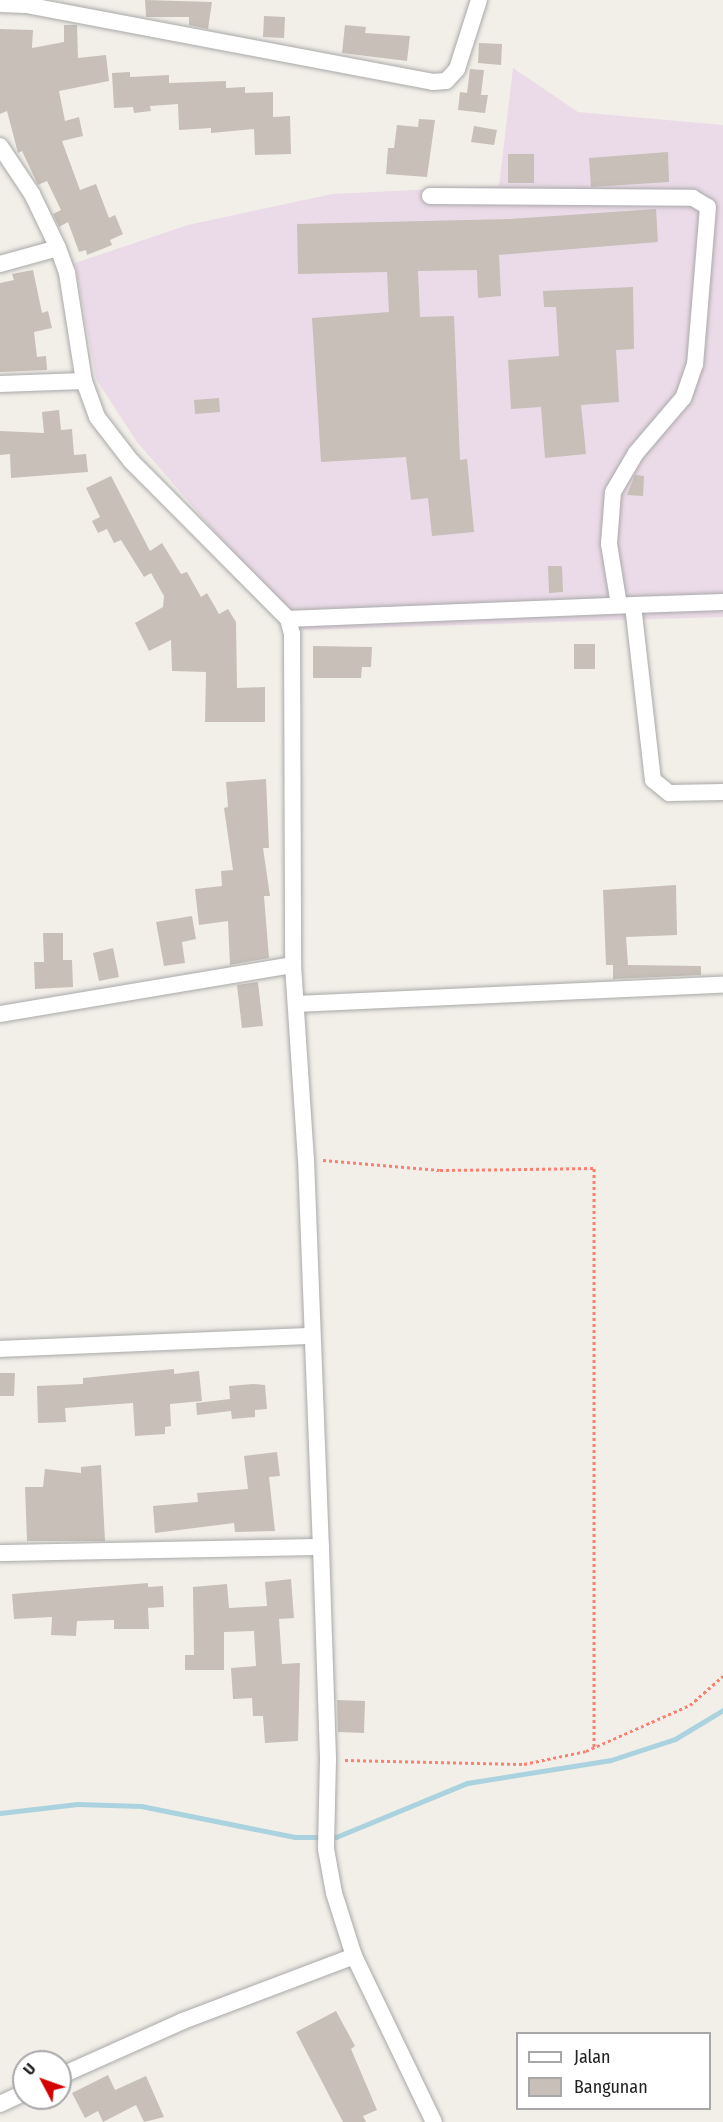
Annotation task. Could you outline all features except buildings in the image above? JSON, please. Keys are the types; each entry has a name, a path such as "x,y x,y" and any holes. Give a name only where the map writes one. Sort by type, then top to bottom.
{"street":[{"path":"0,4 49,9 433,82 446,81 457,69 479,0"},
{"path":"0,146 32,195 58,248 67,273 84,381 98,417 131,461 288,620 294,684 293,965 298,1004 306,1159 321,1547 328,1759 326,1849 354,1956 434,2122"},
{"path":"430,196 693,198 708,207 695,364 683,398 636,453 613,492 609,544 626,605 653,780 669,793 723,792"},
{"path":"0,264 58,248"},
{"path":"0,384 84,381"},
{"path":"288,620 723,602"},
{"path":"0,1014 293,965"},
{"path":"298,1004 723,985"},
{"path":"0,1349 312,1336"},
{"path":"0,1553 321,1547"},
{"path":"72,2071 183,2021 354,1956"}],"path":[{"path":"306,1159 440,1170 594,1168 594,1748"},
{"path":"328,1759 524,1764 594,1748 690,1705 723,1676"}],"shaded area":[{"path":"513,68 578,112 723,125 723,617 300,630 137,442 96,379 75,263 188,225 332,194 499,186"}],"waterway":[{"path":"0,1813 77,1804 141,1806 295,1837 336,1837 467,1783 611,1760 675,1739 723,1710"}]}
